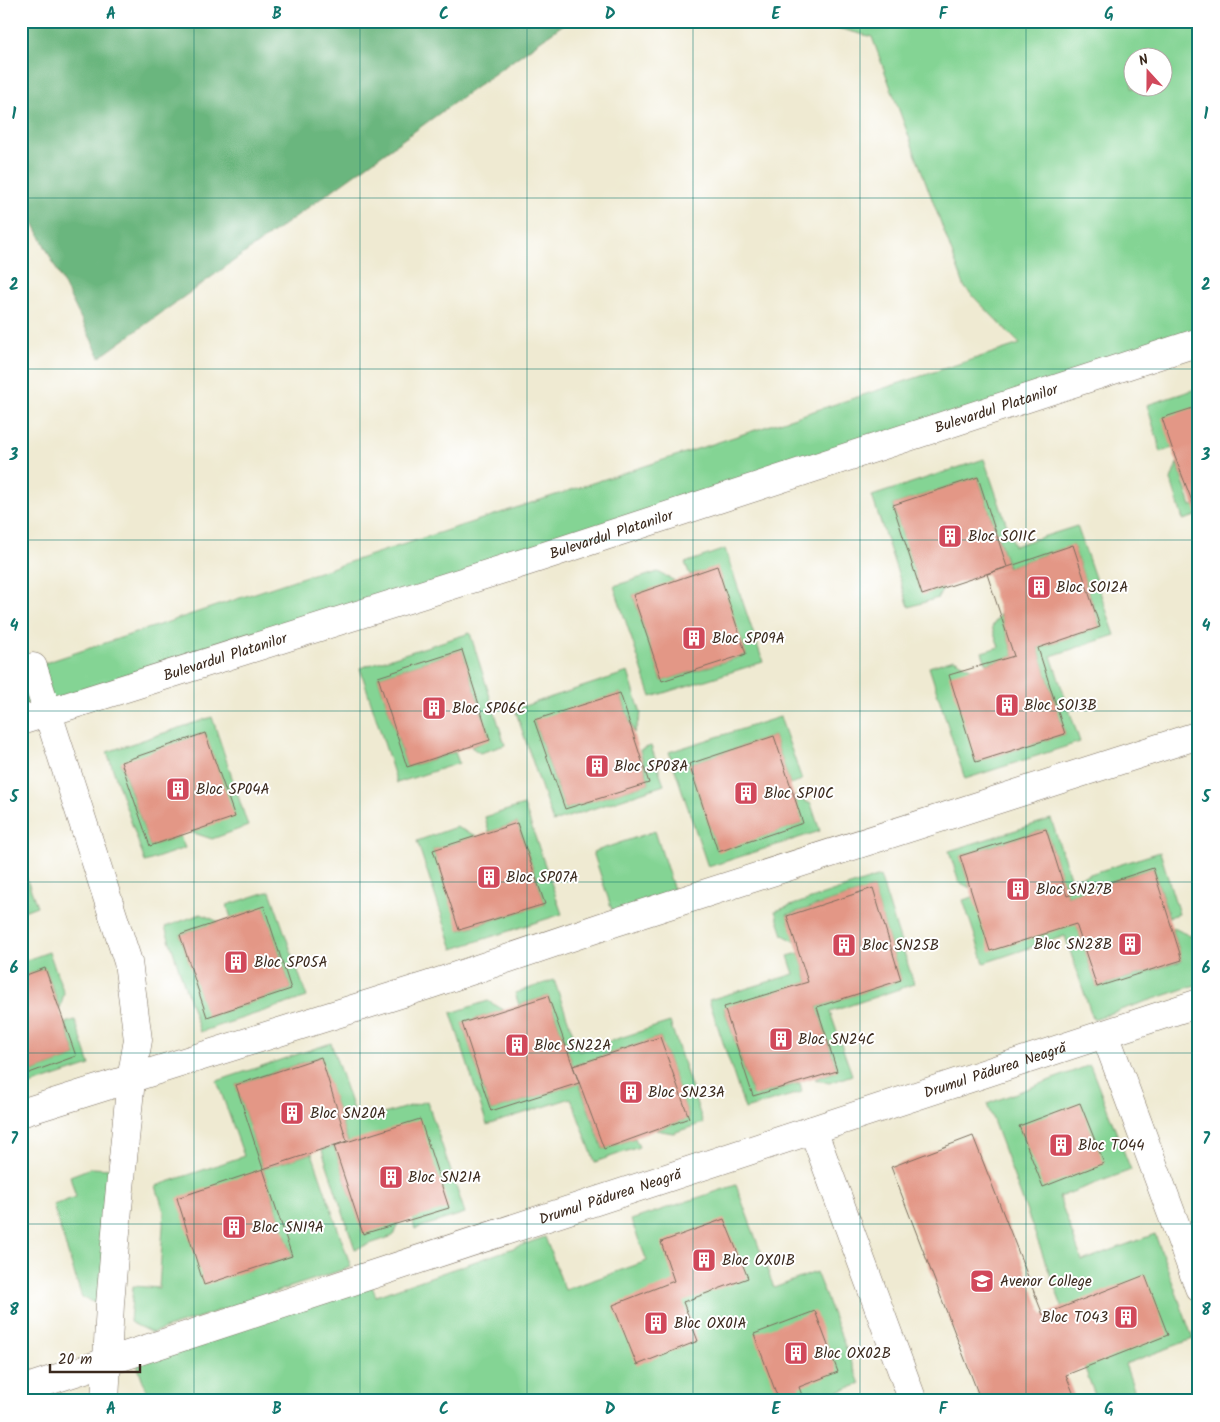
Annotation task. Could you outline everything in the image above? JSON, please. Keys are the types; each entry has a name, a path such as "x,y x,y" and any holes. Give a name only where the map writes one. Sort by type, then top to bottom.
{"street":[{"name":"Bulevardul Platanilor","path":"21,722 541,557 1199,342"},
{"path":"27,669 48,712 128,962 138,1040 131,1080 110,1304 105,1401"},
{"path":"21,1113 429,985 616,922 1199,735"},
{"name":"Drumul Pădurea Neagră","path":"21,1390 1199,1004"},
{"path":"1106,1034 1190,1235 1199,1288"},
{"path":"813,1130 913,1401"}],"green space":[{"path":"21,21 568,21 100,357 21,198"},
{"path":"811,21 1199,21 1199,342 21,721 21,671 288,582 1020,344 965,288 872,37"},
{"path":"1199,388 1199,406 1172,448 1161,452 1147,405"},
{"path":"984,459 1014,546 1077,526 1115,635 1051,656 1080,742 965,779 929,667 954,659 972,669 976,762 1065,734 1038,648 1100,627 1073,545 1008,567 978,477 893,505 922,594 943,588 938,598 909,607 872,496"},
{"path":"1177,463 1191,506 1199,504 1199,515 1183,520 1171,480"},
{"path":"725,549 763,662 651,697 614,586 658,572 675,581 633,595 662,681 746,655 717,567 690,575 685,563"},
{"path":"1000,614 1014,656 986,664 982,652 999,647 992,627"},
{"path":"470,633 505,745 480,753 471,747 490,739 462,650 378,677 407,767 455,752 459,763 397,783 360,668"},
{"path":"628,672 641,714 634,733 620,693 534,721 565,809 649,783 640,750 651,746 664,785 553,822 515,709"},
{"path":"212,717 248,826 212,839 191,832 234,816 205,733 121,763 150,846 180,836 185,848 145,862 107,752"},
{"path":"780,717 802,780 790,784 774,736 689,764 718,851 803,823 794,796 811,804 820,831 708,867 669,752"},
{"path":"524,805 562,914 453,949 417,841 456,827 477,836 433,850 460,930 545,904 517,823 489,832 485,817"},
{"path":"1051,819 1071,880 1160,852 1179,914 1169,917 1153,868 1067,896 1046,829 960,856 970,888 959,882 949,851"},
{"path":"655,831 678,903 616,922 593,852"},
{"path":"21,864 37,906 21,912"},
{"path":"880,876 914,984 830,1012 852,1075 829,1083 815,1079 837,1071 817,1007 901,980 873,888 787,915 796,942 783,935 775,911"},
{"path":"270,891 307,997 200,1032 165,927 201,914 219,922 180,935 208,1017 291,989 264,907 231,918 227,905"},
{"path":"973,897 1076,923 1097,987 1182,961 1172,927 1190,936 1199,933 1199,984 1093,1019 1065,936 984,963 963,900"},
{"path":"49,952 64,993 60,1009 45,968 21,977 21,962"},
{"path":"799,953 808,982 724,1008 753,1096 800,1083 802,1092 745,1109 709,1000 794,974 788,956"},
{"path":"554,980 579,1051 670,1022 703,1123 673,1133 656,1130 689,1118 660,1037 573,1066 548,996 519,1005 515,993"},
{"path":"488,1001 504,1010 462,1023 491,1111 579,1083 603,1149 635,1138 639,1147 595,1162 571,1098 487,1125 451,1013"},
{"path":"75,1020 90,1065 21,1088 21,1076 76,1056 65,1023"},
{"path":"331,1043 357,1122 427,1101 465,1213 415,1229 412,1219 348,1142 320,1057 236,1085 263,1169 312,1153 351,1267 152,1333 130,1322 133,1286 159,1288 164,1212 156,1186 244,1156 217,1081","holes":["263,1169 292,1256 204,1284"]},
{"path":"1090,1065 1131,1170 1059,1197 1082,1261 1155,1234 1193,1339 1125,1364 1138,1401 1097,1401 987,1104"},
{"path":"334,1146 363,1233 398,1223 393,1236 355,1249 322,1150"},
{"path":"91,1168 112,1169 101,1305 82,1298 53,1205 76,1197 70,1176"},
{"path":"736,1185 774,1288 816,1272 860,1384 820,1398 821,1401 150,1401 133,1353 368,1276 376,1296 545,1237 565,1290 647,1261 631,1220"}],"building":[{"path":"1199,406 1199,514 1197,514 1162,418"},
{"name":"Bloc SO11C","path":"978,477 1007,567 922,595 893,505"},
{"path":"1073,545 1100,627 1038,648 1065,734 976,762 949,675 1014,656 987,574"},
{"name":"Bloc SP09A","path":"717,566 746,654 662,681 633,595"},
{"name":"Bloc SP06C","path":"462,650 490,740 407,767 378,677"},
{"name":"Bloc SP08A","path":"620,693 649,783 565,809 534,720"},
{"name":"Bloc SP04A","path":"205,733 235,817 150,846 121,762"},
{"name":"Bloc SP10C","path":"774,736 803,823 718,852 689,764"},
{"name":"Bloc SP07A","path":"517,823 545,904 459,930 433,850"},
{"path":"1046,829 1067,896 1153,868 1182,960 1097,987 1076,924 990,951 960,856"},
{"path":"873,888 901,980 817,1007 837,1071 753,1096 724,1007 808,982 787,916"},
{"name":"Bloc SP05A","path":"264,906 291,989 207,1017 180,935"},
{"path":"45,968 76,1056 21,1076 21,977"},
{"name":"Bloc SN22A","path":"548,996 579,1083 491,1111 462,1023"},
{"name":"Bloc SN23A","path":"660,1037 689,1118 604,1149 573,1066"},
{"name":"Bloc SN20A","path":"321,1057 347,1141 263,1169 236,1085"},
{"name":"Bloc TO44","path":"1080,1103 1104,1163 1043,1187 1019,1126"},
{"name":"Bloc SN21A","path":"420,1119 449,1208 363,1234 334,1146"},
{"name":"Avenor College","path":"973,1136 1043,1315 1145,1275 1168,1335 1066,1375 1074,1395 1059,1401 981,1401 891,1167"},
{"name":"Bloc SN19A","path":"263,1169 292,1256 204,1285 177,1198"},
{"path":"724,1219 748,1278 683,1302 698,1341 637,1365 613,1305 674,1281 661,1242"},
{"name":"Bloc OX02B","path":"815,1311 838,1372 799,1387 804,1401 779,1401 754,1334"}],"place":[{"name":"Bloc SO11C","path":"950,536"},
{"name":"Bloc SO12A","path":"1039,587"},
{"name":"Bloc SP09A","path":"694,638"},
{"name":"Bloc SO13B","path":"1007,705"},
{"name":"Bloc SP06C","path":"434,708"},
{"name":"Bloc SP08A","path":"597,766"},
{"name":"Bloc SP04A","path":"178,789"},
{"name":"Bloc SP10C","path":"746,793"},
{"name":"Bloc SP07A","path":"489,877"},
{"name":"Bloc SN27B","path":"1018,889"},
{"name":"Bloc SN28B","path":"1130,944"},
{"name":"Bloc SN25B","path":"844,945"},
{"name":"Bloc SP05A","path":"236,962"},
{"name":"Bloc SN24C","path":"781,1039"},
{"name":"Bloc SN22A","path":"517,1045"},
{"name":"Bloc SN23A","path":"631,1092"},
{"name":"Bloc SN20A","path":"292,1113"},
{"name":"Bloc TO44","path":"1061,1145"},
{"name":"Bloc SN21A","path":"391,1177"},
{"name":"Bloc SN19A","path":"234,1227"},
{"name":"Bloc OX01B","path":"704,1260"},
{"name":"Avenor College","path":"982,1281"},
{"name":"Bloc TO43","path":"1126,1317"},
{"name":"Bloc OX01A","path":"656,1323"},
{"name":"Bloc OX02B","path":"796,1353"}]}
